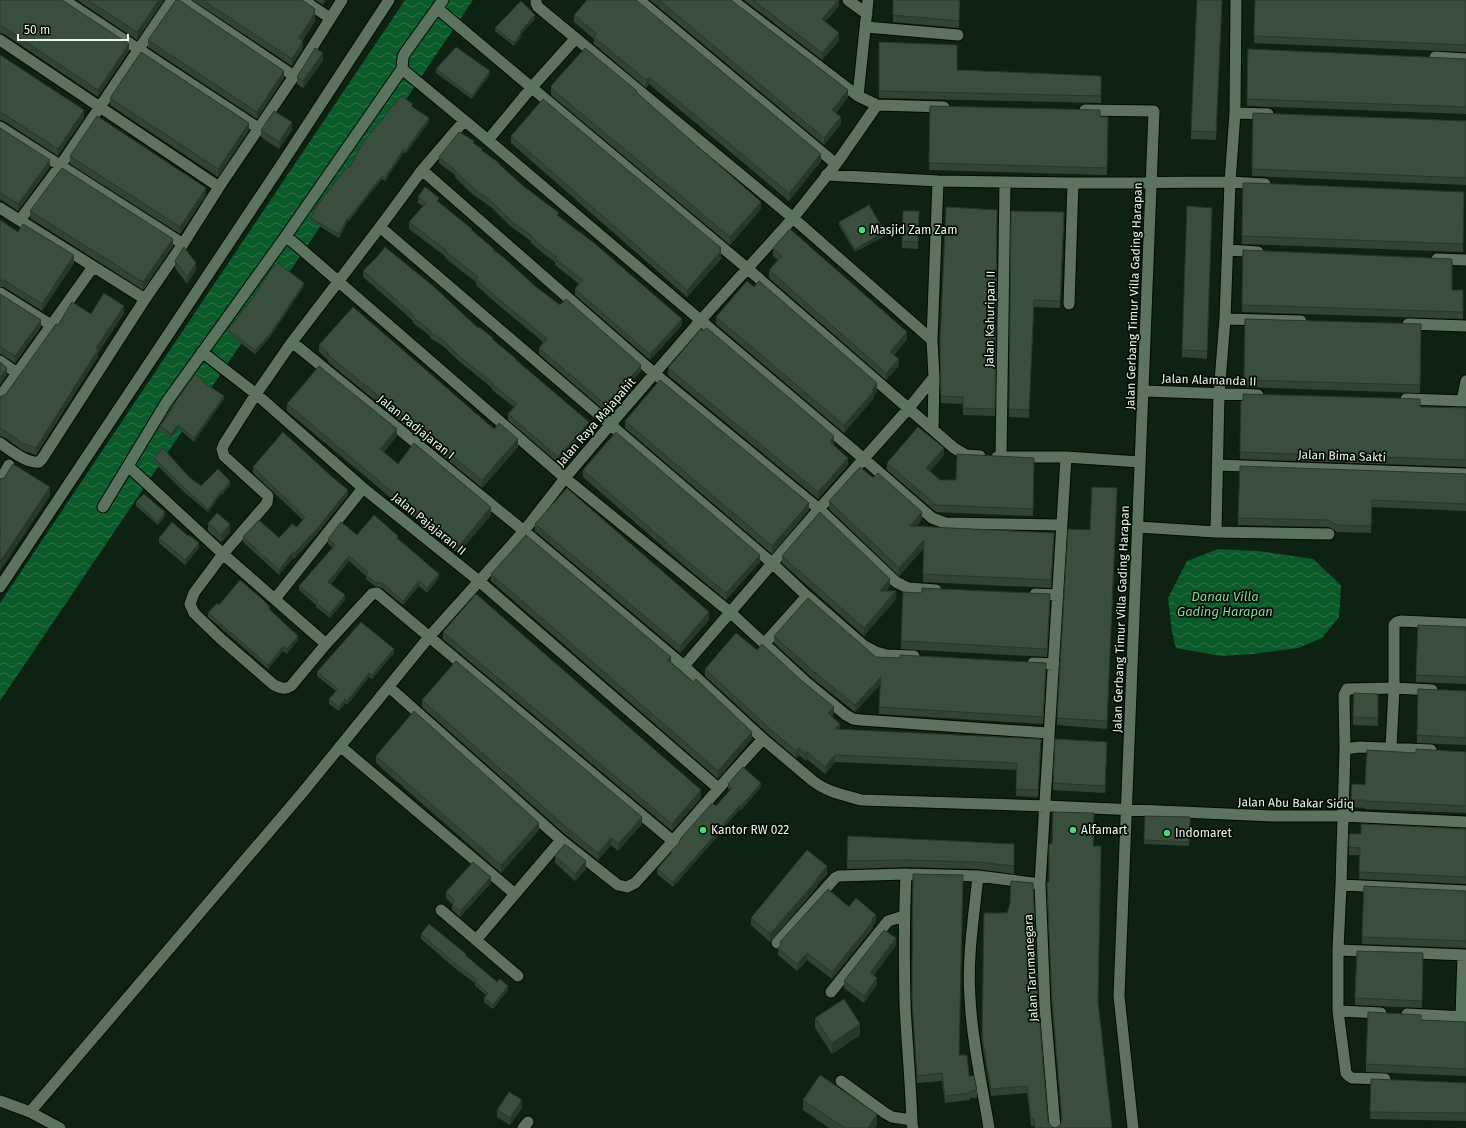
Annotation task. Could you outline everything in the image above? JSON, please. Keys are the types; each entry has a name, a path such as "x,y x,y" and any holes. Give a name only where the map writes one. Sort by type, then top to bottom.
{"street":[{"path":"64,0 258,128"},
{"path":"20,220 60,166 172,0"},
{"path":"182,0 294,76"},
{"path":"303,0 330,18"},
{"path":"0,443 16,455 33,462 39,462 145,299 294,76 342,0"},
{"path":"1,582 283,162 389,0"},
{"path":"536,0 538,7 793,218 932,340"},
{"path":"639,0 836,164"},
{"path":"732,0 858,96 877,105 953,107"},
{"path":"848,0 867,14"},
{"path":"858,96 868,0"},
{"path":"1216,532 1219,394 1229,250 1230,182 1240,50 1236,0"},
{"path":"103,507 166,403 286,236 402,69 403,57 405,53 440,4 532,87 748,269 954,448 966,455 1002,457 1066,457 1140,462"},
{"path":"866,27 958,35"},
{"path":"488,140 532,87 576,38"},
{"path":"0,40 219,187"},
{"path":"1426,57 1466,59"},
{"path":"402,69 488,140 864,459 923,512 932,518 945,523 1062,525"},
{"name":"Jalan Raya Majapahit","path":"30,1112 303,792 429,637 524,531 565,478 700,321 793,218 836,164 877,105"},
{"name":"Jalan Gerbang Timur Villa Gading Harapan","path":"1077,110 1154,111 1119,996 1133,1128"},
{"path":"1235,113 1283,115"},
{"path":"464,120 422,170 339,282 292,342 224,444 222,450 224,456 268,496 268,503 223,554 194,593 190,604 194,613 221,639 274,685 287,689 372,594 377,593 674,842"},
{"path":"0,127 183,244"},
{"path":"422,170 655,374 819,509 896,582 908,588 948,590"},
{"path":"826,175 938,181 1073,183 1230,182 1278,184"},
{"path":"933,430 934,377 932,340 938,181"},
{"name":"Jalan Kahuripan II","path":"1002,457 1005,182"},
{"path":"1069,304 1073,183"},
{"path":"0,208 145,299"},
{"path":"380,227 773,564 807,596 864,645 876,652 887,655 927,657"},
{"path":"286,236 565,478 731,613 765,643 806,683 846,715 853,719 1048,733"},
{"path":"1229,250 1268,252"},
{"path":"1426,258 1466,260"},
{"path":"0,397 93,267"},
{"path":"0,293 51,325"},
{"path":"1225,319 1311,321"},
{"path":"1396,324 1466,326"},
{"name":"Jalan Padjajaran I","path":"292,342 524,531 684,666 763,739"},
{"name":"Jalan Pajajaran II","path":"202,352 256,394 363,488 479,581 718,788"},
{"path":"0,361 17,372"},
{"path":"684,666 819,509 909,408 934,377"},
{"path":"1391,399 1464,401 1466,381"},
{"name":"Jalan Alamanda II","path":"1143,391 1266,395"},
{"name":"Jalan Tarumanegara","path":"1055,1128 1045,1007 1040,884 1046,806 1048,733 1054,664 1066,457"},
{"name":"Jalan Bima Sakti","path":"1218,465 1466,474"},
{"path":"0,481 10,466"},
{"path":"128,466 223,554 326,644"},
{"path":"275,599 363,488"},
{"path":"1138,527 1216,532 1330,534"},
{"path":"1027,594 1058,595"},
{"path":"765,643 807,596"},
{"path":"1391,748 1394,688 1394,625 1401,621 1466,624"},
{"path":"1022,662 1054,664"},
{"path":"389,687 561,840 618,885 627,887 635,883 674,842 718,788 763,739"},
{"path":"1398,1080 1352,1078 1346,1073 1338,1011 1338,950 1345,748 1344,695 1347,689 1394,688 1444,690"},
{"name":"Jalan Abu Bakar Sidiq","path":"763,739 819,786 833,792 861,800 1273,816 1343,816 1466,822"},
{"path":"340,746 515,894"},
{"path":"1345,748 1359,747 1444,751"},
{"path":"476,940 561,840"},
{"path":"777,943 835,878 844,875 906,874 978,876 1040,884"},
{"path":"841,1081 885,1113 913,1124 905,1006 904,916 906,874"},
{"path":"978,876 970,967 970,998 973,1032 989,1128"},
{"path":"1341,885 1466,891"},
{"path":"441,910 518,976"},
{"path":"831,992 888,921 904,916"},
{"path":"1338,950 1464,955 1463,1017 1338,1011"},
{"path":"0,1101 30,1112 60,1128"}],"water":[{"path":"405,0 473,0 0,701 0,603"},
{"name":"Danau Villa Gading Harapan","path":"1218,549 1258,551 1313,559 1341,585 1339,617 1322,638 1298,648 1253,654 1221,656 1176,648 1172,632 1168,598 1187,561"}],"building":[{"path":"0,0 62,0 129,44 98,90 4,27 0,26"},
{"path":"88,0 159,0 137,32"},
{"path":"176,0 179,0 284,71 257,112 148,40"},
{"path":"203,0 302,0 315,9 315,13 299,38 303,41 292,59"},
{"path":"587,0 636,0 821,154 789,193 649,77 646,80 594,37 597,34 574,15"},
{"path":"659,0 731,0 848,90 832,110 841,117 824,138"},
{"path":"753,0 838,0 822,19 839,33 822,53"},
{"path":"893,0 959,0 959,21 893,15"},
{"path":"1197,0 1222,0 1216,132 1191,131"},
{"path":"1255,0 1466,0 1466,45 1254,36"},
{"path":"521,1 535,15 520,32 521,33 514,43 495,28"},
{"path":"879,42 957,45 957,70 1101,76 1101,96 879,91"},
{"path":"456,47 490,71 472,96 436,69"},
{"path":"315,48 323,53 303,81 297,77"},
{"path":"585,48 637,91 636,92 761,202 730,237 552,89 551,86"},
{"path":"1248,49 1466,59 1466,107 1247,99"},
{"path":"141,52 249,123 218,169 110,98"},
{"path":"0,55 84,110 58,149 4,114 0,113"},
{"path":"401,96 413,104 411,106 429,118 406,150 404,148 385,178 382,176 349,218 348,217 339,234 311,218 316,207 348,166 349,168 363,143"},
{"path":"543,99 721,248 719,250 721,251 687,290 511,136"},
{"path":"930,106 1100,110 1100,117 1108,117 1107,168 929,163"},
{"path":"274,111 292,122 279,142 261,130"},
{"path":"1253,113 1466,121 1466,178 1252,169"},
{"path":"97,116 206,188 180,227 70,156"},
{"path":"0,128 50,160 18,204 0,192"},
{"path":"459,132 474,141 473,143 482,149 481,150 499,163 522,185 559,213 557,215 594,243 682,319 650,354 575,289 583,280 555,259 557,257 510,220 491,201 472,187 439,157"},
{"path":"62,168 173,239 143,282 30,211"},
{"path":"1243,183 1464,192 1463,244 1242,236"},
{"path":"425,187 439,198 437,201 472,229 471,230 494,249 493,250 503,257 536,287 560,305 566,299 641,365 606,405 539,348 547,339 496,297 476,279 478,277 409,222 426,203 418,197"},
{"name":"Masjid Zam Zam","path":"869,205 885,232 855,249 839,222"},
{"path":"1187,206 1212,208 1207,351 1182,350"},
{"path":"946,207 997,210 995,409 963,408 963,397 941,396 940,342"},
{"path":"903,211 919,211 918,242 902,241"},
{"path":"1011,211 1064,212 1060,301 1034,300 1029,410 1009,409"},
{"path":"0,220 18,232 23,224 74,255 42,304 4,280 0,280"},
{"path":"790,229 907,332 890,352 899,359 886,373 769,270 782,256 773,248"},
{"path":"184,247 196,263 187,277 175,261"},
{"path":"385,247 433,286 478,328 479,327 493,338 492,339 589,422 558,457 508,414 517,404 460,357 443,340 430,332 431,331 413,317 414,316 401,304 363,271"},
{"path":"1243,250 1452,259 1452,290 1463,290 1463,312 1242,305"},
{"path":"278,263 304,283 270,334 255,350 228,330 252,299 271,270"},
{"path":"747,281 754,287 759,281 877,383 872,390 874,391 844,425 716,317"},
{"path":"104,293 124,306 96,348 98,350 36,448 22,443 4,430 0,429 0,397 6,394 56,324 58,325 72,302 91,314"},
{"path":"0,294 41,320 15,356 0,347"},
{"path":"353,307 494,429 499,423 518,439 482,480 328,355 329,354 319,345"},
{"path":"1245,319 1421,324 1420,385 1244,380"},
{"path":"707,328 834,436 830,442 848,458 818,492 668,368 701,329 703,331"},
{"path":"0,362 7,368 0,378"},
{"path":"319,366 397,429 380,449 398,464 414,443 491,507 458,547 287,404"},
{"path":"195,374 204,381 203,382 224,396 194,438 178,425 171,434 160,426"},
{"path":"660,380 809,503 772,546 625,421"},
{"path":"1243,394 1420,399 1420,407 1466,408 1466,460 1240,452 1241,401 1243,401"},
{"path":"918,427 944,448 926,468 940,480 956,480 957,454 1034,458 1033,509 936,505 887,463"},
{"path":"283,432 348,490 317,529 294,553 293,552 279,570 243,537 259,520 279,538 292,524 297,527 305,517 253,467"},
{"path":"616,432 760,555 726,593 583,470"},
{"path":"163,448 189,477 201,486 218,469 230,481 208,509 184,488 154,458"},
{"path":"13,464 50,487 0,562 0,479 4,478"},
{"path":"1240,466 1466,474 1466,504 1372,500 1371,526 1337,525 1329,520 1238,518"},
{"path":"860,467 873,478 878,473 922,512 910,526 1054,533 1051,580 923,574 924,540 899,568 829,501"},
{"path":"1092,487 1117,488 1107,721 1057,718 1068,529 1090,530"},
{"path":"567,488 709,612 680,646 535,524"},
{"path":"144,494 165,512 158,522 136,502"},
{"path":"820,512 890,579 880,591 896,591 864,628 782,556"},
{"path":"217,513 230,524 221,535 208,523"},
{"path":"374,515 398,536 397,538 439,574 427,588 419,581 403,601 382,583 375,582 366,575 368,572 349,556 328,582 345,595 330,614 316,603 318,601 299,586 335,545 328,539 341,522 357,535"},
{"path":"172,522 188,536 189,535 199,543 185,560 159,538"},
{"path":"526,535 671,657 668,660 693,682 696,679 752,732 718,771 491,574"},
{"path":"240,580 263,600 270,607 269,609 298,636 287,649 283,646 268,665 208,613 217,603 219,605"},
{"path":"922,588 1050,594 1047,649 901,641 903,592 922,593"},
{"path":"476,594 701,790 672,824 443,632"},
{"path":"808,598 876,657 900,658 900,655 1046,663 1043,717 879,707 881,677 855,705 812,670 774,636"},
{"path":"361,622 394,649 372,675 369,673 347,701 345,699 339,707 329,699 338,689 317,672"},
{"path":"1418,625 1466,627 1466,677 1416,675"},
{"path":"736,633 757,650 762,644 802,681 834,707 828,713 840,724 835,729 1041,739 1038,790 1016,789 1017,763 835,755 825,767 807,752 806,754 799,748 796,751 705,669"},
{"path":"456,661 642,817 618,844 611,838 598,853 566,827 422,700"},
{"path":"1418,689 1466,691 1466,738 1417,735"},
{"path":"1354,693 1378,694 1378,718 1353,717"},
{"path":"414,711 539,823 501,865 376,756"},
{"path":"1055,739 1107,742 1105,786 1053,783"},
{"path":"1416,749 1466,752 1466,806 1351,800 1352,784 1365,785 1367,750 1416,753"},
{"path":"743,767 761,783 673,882 657,869 679,843 681,838 712,803 716,806 732,788 728,784"},
{"path":"1053,812 1094,813 1093,846 1101,846 1098,1001 1112,1128 1056,1128 1061,1124 1062,1120 1052,1000 1047,882 1049,882 1049,844 1052,844"},
{"name":"Indomaret","path":"1145,816 1190,817 1189,842 1144,840"},
{"path":"1361,824 1466,829 1466,877 1359,872 1360,848 1349,847 1349,834 1361,834"},
{"path":"848,836 1014,844 1014,866 978,862 906,860 847,861"},
{"path":"565,844 586,861 575,874 555,856"},
{"path":"807,850 827,866 816,879 817,880 770,934 751,918"},
{"path":"473,862 491,877 460,911 452,904 455,901 446,892"},
{"path":"913,874 963,875 959,1055 967,1055 969,1076 974,1076 977,1090 970,1091 970,1093 945,1096 942,1073 917,1076 912,998"},
{"path":"1011,881 1033,883 1038,1001 1048,1122 1052,1127 1056,1128 1035,1128 1034,1119 1031,1119 1027,1086 991,1089 982,1036 984,913 1007,913 1010,904"},
{"path":"1364,886 1466,891 1466,941 1362,937"},
{"path":"828,889 849,907 856,898 876,915 871,920 873,921 832,972 807,953 797,964 778,948 781,944 780,942"},
{"path":"429,924 497,982 500,979 508,986 493,1005 484,998 488,993 475,982 477,980 421,934"},
{"path":"884,930 896,938 870,973 877,978 864,996 844,981"},
{"path":"1357,951 1423,953 1422,1001 1355,998"},
{"path":"844,999 860,1024 832,1043 815,1018"},
{"path":"1368,1012 1421,1015 1421,1020 1466,1022 1466,1069 1366,1064"},
{"path":"820,1075 877,1114 868,1128 845,1128 803,1100"},
{"path":"1371,1079 1466,1083 1466,1113 1370,1112"},
{"path":"509,1092 522,1100 510,1118 497,1110"}],"place":[{"name":"Masjid Zam Zam","path":"862,230"},
{"name":"Kantor RW 022","path":"703,830"},
{"name":"Alfamart","path":"1073,830"},
{"name":"Indomaret","path":"1167,833"}]}
